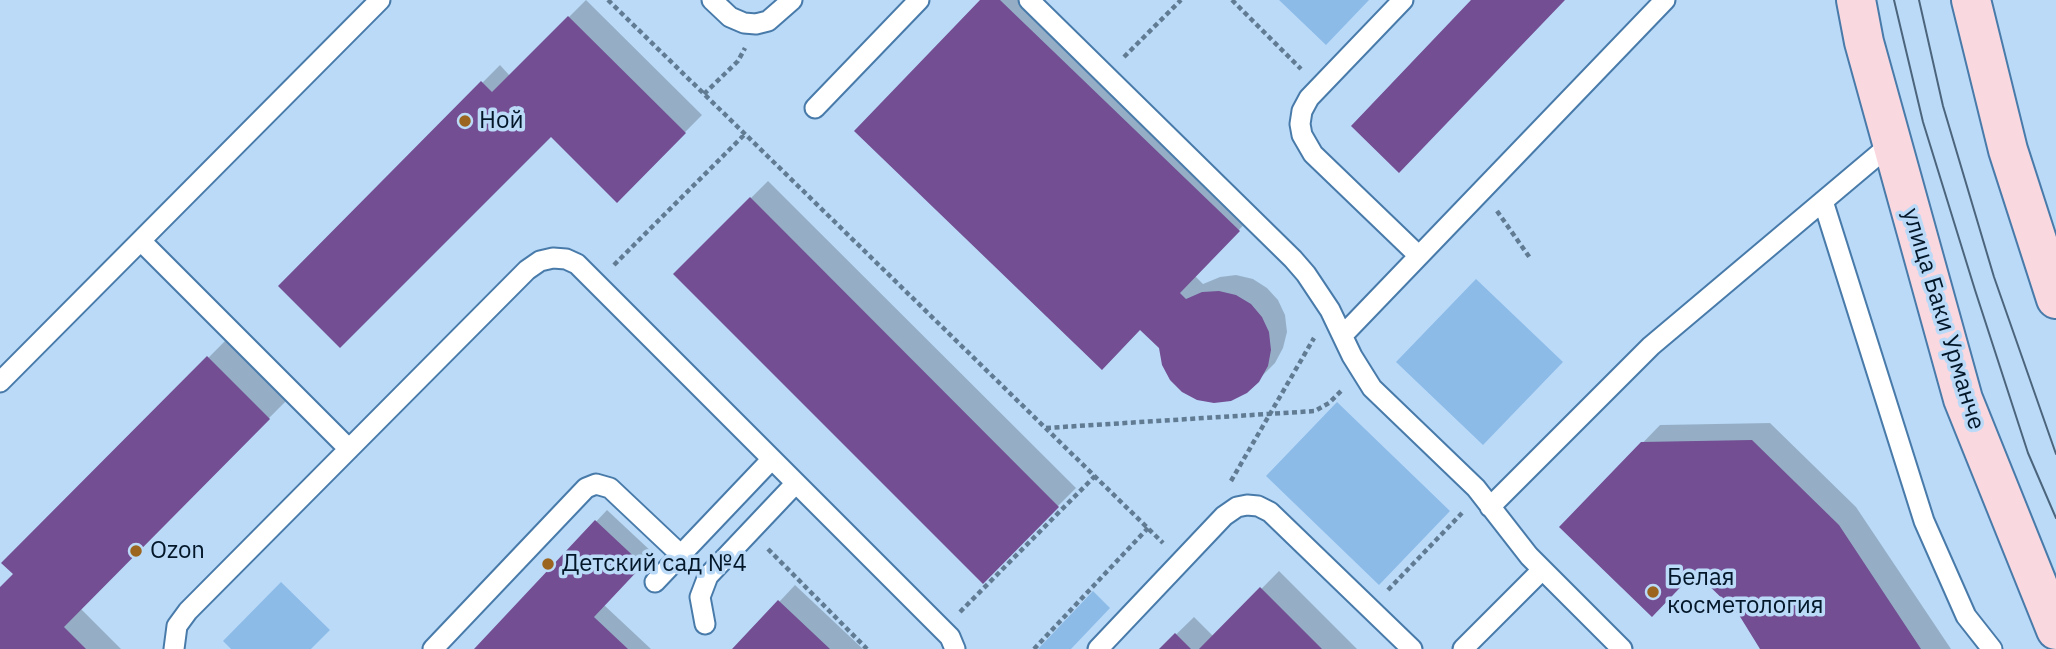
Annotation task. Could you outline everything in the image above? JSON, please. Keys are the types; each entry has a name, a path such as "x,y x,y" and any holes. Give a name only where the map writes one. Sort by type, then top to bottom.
{"main road":[{"name":"улица Баки Урманче","path":"1856,0 1864,42 1963,399 2056,630"},
{"path":"1971,0 2008,150 2056,299"}],"lane":[{"path":"0,382 380,0"},
{"path":"712,0 730,17 744,23 756,24 768,21 792,0"},
{"path":"815,108 919,0"},
{"path":"1030,0 1283,248 1306,274 1330,310 1372,388 1485,500 1524,551 1622,649"},
{"path":"1403,0 1309,98 1302,111 1300,124 1306,146 1419,256"},
{"path":"1343,335 1665,0"},
{"path":"1485,500 1651,346 1892,143"},
{"path":"1824,201 1924,521 1966,616 1992,649"},
{"path":"141,241 349,449"},
{"path":"174,649 177,626 188,611 527,270 540,261 553,258 578,264 943,629 955,649"},
{"path":"655,582 772,459"},
{"path":"705,624 700,604 704,582 796,483"},
{"path":"433,649 586,488 596,484 610,488 681,555"},
{"path":"1097,649 1224,516 1237,507 1258,506 1270,512 1412,649"},
{"path":"1463,649 1542,569"}],"path":[{"path":"608,0 1181,561"},
{"path":"1106,75 1181,0"},
{"path":"1232,0 1319,87"},
{"path":"704,94 738,61 756,24"},
{"path":"596,284 745,134"},
{"path":"1482,190 1530,258"},
{"path":"1230,482 1330,310"},
{"path":"1046,428 1320,409 1360,370"},
{"path":"943,629 1095,476"},
{"path":"1370,609 1485,500"},
{"path":"1034,649 1148,528"},
{"path":"750,531 866,649"}],"shaded area":[{"path":"1279,0 1369,0 1326,45"},
{"path":"1476,279 1563,362 1483,445 1396,362"},
{"path":"1337,402 1450,511 1379,585 1266,476"},
{"path":"281,582 330,630 311,649 231,649 223,641"},
{"path":"1093,591 1110,608 1071,649 1038,649"}],"building":[{"path":"980,0 1000,0 1240,231 1180,293 1186,299 1202,292 1219,291 1236,295 1251,304 1262,317 1269,332 1271,350 1268,366 1259,382 1247,393 1231,401 1214,403 1197,400 1182,392 1170,380 1162,365 1159,348 1140,330 1102,370 854,131"},
{"path":"1471,0 1565,0 1399,173 1351,126"},
{"path":"568,16 686,133 617,203 551,137 340,348 278,286 481,81 492,92"},
{"path":"750,197 1059,507 983,584 673,274"},
{"path":"207,356 270,419 64,627 86,649 0,649 0,587 13,574 1,563"},
{"path":"1752,440 1839,525 1921,649 1760,649 1739,615 1695,572 1652,617 1559,527 1641,442"},
{"path":"595,520 643,565 594,617 628,649 474,649"},
{"path":"1260,587 1322,649 1199,649"},
{"path":"778,600 830,649 732,649"},
{"path":"1175,633 1191,649 1159,649"}],"tram line":[{"path":"1894,0 1923,122 1975,290 2028,453 2056,518"},
{"path":"1919,0 1943,106 1994,277 2056,454"}],"place":[{"name":"Ной","path":"465,121"},
{"name":"Ozon","path":"136,551"},
{"name":"Детский сад №4","path":"548,564"},
{"name":"Белая косметология","path":"1653,592"}]}
